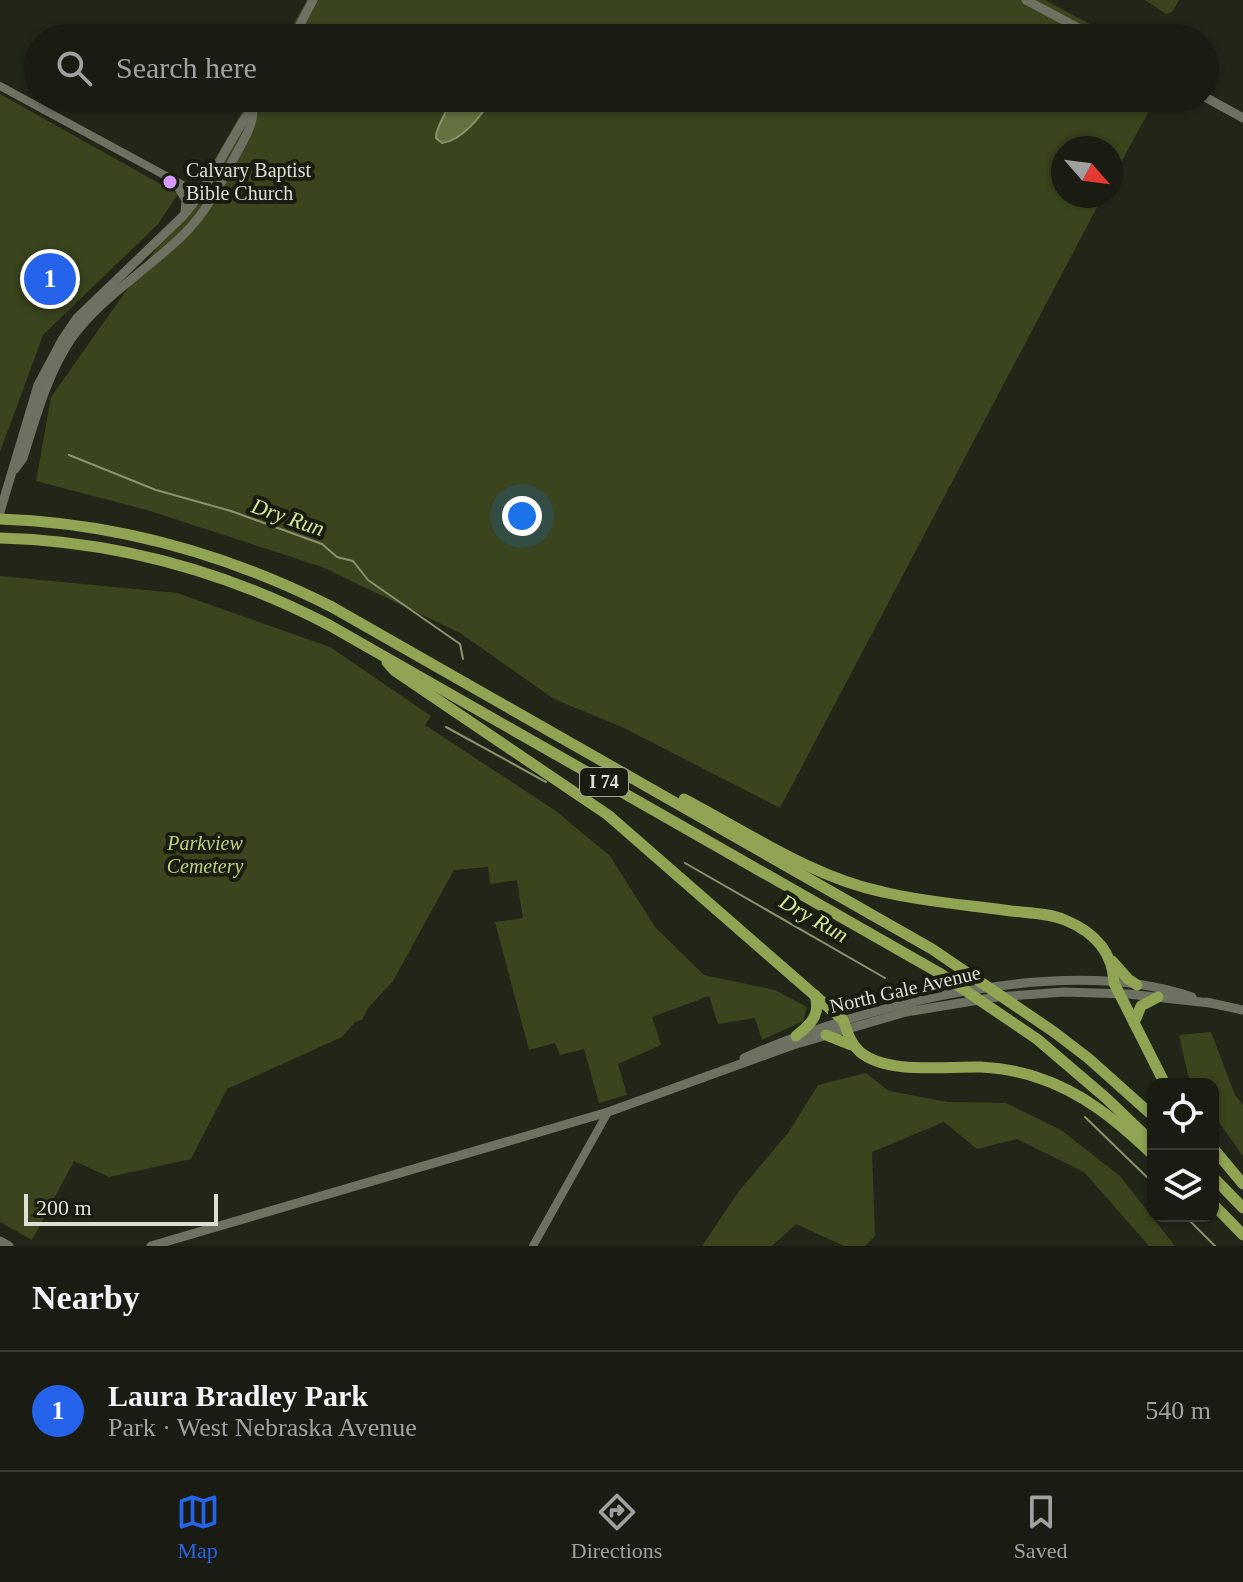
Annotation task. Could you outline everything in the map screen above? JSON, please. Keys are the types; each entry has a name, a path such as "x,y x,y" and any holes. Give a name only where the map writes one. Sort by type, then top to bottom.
{"highway":[{"name":"I 74","path":"0,519 62,523 170,543 249,568 352,618 966,970 1073,1046 1147,1111"},
{"name":"I 74","path":"0,538 95,547 206,572 282,601 941,974 1037,1039 1147,1137"},
{"path":"382,655 395,671 616,821 814,994 845,1025 849,1039 858,1051"},
{"path":"526,717 830,876 890,894 1060,919 1092,936 1137,985"},
{"path":"1112,961 1116,988 1162,1078"},
{"path":"796,1036 813,1021 817,1013 814,994"},
{"path":"1134,1024 1141,1006 1158,997"},
{"path":"826,1035 846,1042 872,1060 889,1065 999,1069 1040,1078 1095,1104 1147,1150"},
{"path":"1215,1150 1243,1184"},
{"path":"1219,1183 1243,1208"},
{"path":"1219,1210 1243,1235"},
{"path":"1219,1219 1243,1242"}],"main road":[{"path":"300,24 313,0"},
{"path":"1026,0 1071,24"},
{"path":"1219,105 1243,118"},
{"path":"0,512 38,385 62,340 77,318 184,215 200,195 251,112"},
{"path":"14,470 23,458 50,378 71,339 106,301 181,237 211,201 253,122 253,112"},
{"path":"174,180 186,200 184,215"},
{"name":"North Gale Avenue","path":"151,1246 608,1112 826,1035 845,1025 942,995 1012,985 1063,982 1243,1010"},
{"name":"North Gale Avenue","path":"667,1091 796,1036 954,1004 1025,994 1137,985 1177,992 1210,1003"},
{"path":"0,1241 9,1246"}],"street":[{"path":"0,86 24,99"},
{"path":"48,112 211,201"},
{"path":"533,1246 608,1112"}],"green space":[{"path":"307,0 1045,0 1090,24 293,24"},
{"path":"1145,0 1179,0 1172,12 1166,14"},
{"path":"0,94 24,107 24,112 32,112 178,194 158,224 43,335 0,452"},
{"path":"242,112 1148,112 1123,159 1123,136 1051,136 1051,208 1097,208 780,808 622,727 554,699 460,633 322,567 147,510 36,481 51,397 196,192"},
{"name":"Parkview Cemetery","path":"0,576 177,593 330,647 431,716 425,725 556,811 610,856 655,927 704,975 775,990 807,1007 803,1021 762,1040 755,1018 718,1024 709,996 652,1017 661,1045 618,1064 627,1095 599,1103 584,1049 560,1055 555,1043 529,1050 495,922 523,918 517,880 490,884 488,867 454,870 393,981 368,1008 362,1020 355,1022 342,1037 227,1089 191,1159 109,1177 74,1161 32,1240 0,1222"},
{"path":"1211,1032 1235,1095 1243,1105 1243,1156 1219,1122 1219,1078 1190,1078 1179,1035"},
{"path":"866,1073 889,1091 948,1102 1006,1103 1061,1130 1120,1176 1147,1210 1147,1222 1156,1222 1175,1246 1149,1246 1084,1172 1017,1139 977,1149 944,1122 872,1152 875,1236 865,1246 844,1246 796,1224 772,1246 702,1246 739,1191 788,1133 818,1085"}],"shaded area":[{"path":"446,112 482,112 464,132 449,141 442,143 436,138"}],"waterway":[{"name":"Dry Run","path":"69,455 156,490 231,511 322,544 337,557 353,561 368,580 460,644 463,659"},
{"name":"Dry Run","path":"446,727 546,782"},
{"name":"Dry Run","path":"685,863 885,978"},
{"name":"Dry Run","path":"1085,1117 1147,1177"},
{"name":"Dry Run","path":"1191,1222 1215,1246"}],"place":[{"name":"Calvary Baptist Bible Church","path":"170,182"},
{"name":"Laura Bradley Park","path":"50,279"}]}
